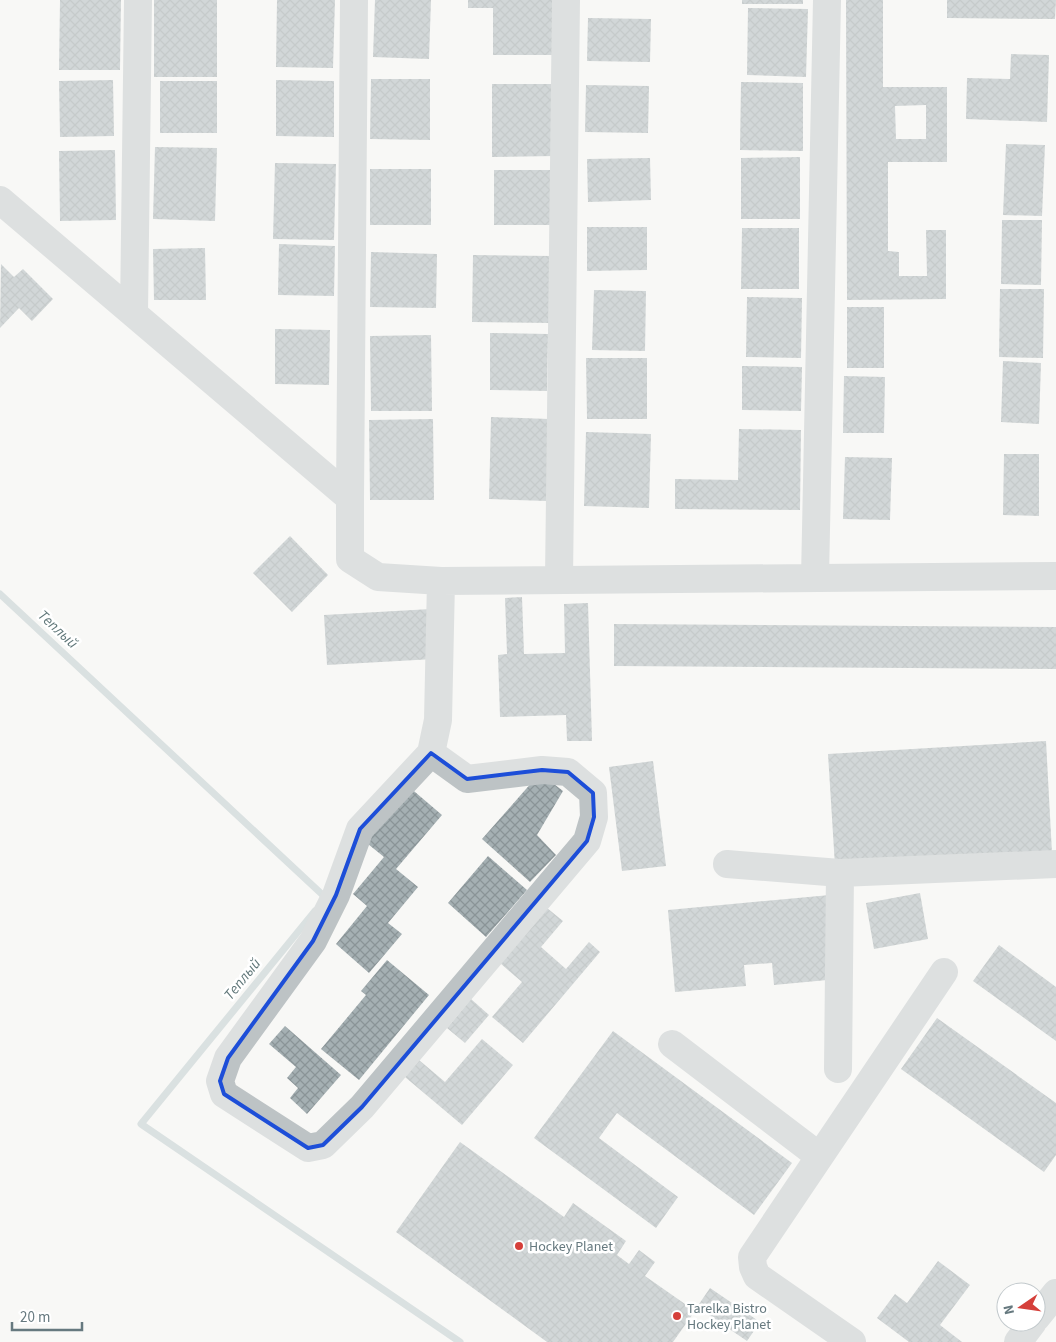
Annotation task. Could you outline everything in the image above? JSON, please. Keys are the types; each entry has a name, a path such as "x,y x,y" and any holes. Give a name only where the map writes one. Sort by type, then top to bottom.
{"street":[{"path":"134,313 138,0"},
{"path":"354,0 350,559 378,577 441,581 1056,576"},
{"path":"559,579 566,0"},
{"path":"815,578 827,0"},
{"path":"0,200 350,498"},
{"path":"431,753 467,779 542,770 568,772 593,792 594,817 587,841 362,1107 323,1145 308,1148 224,1094 220,1081 228,1058 313,942 336,895 360,828 431,753 438,720 441,581"},
{"path":"727,864 840,873 1056,864"},
{"path":"838,1069 840,873"},
{"path":"852,1342 757,1276 753,1267 752,1257 944,972"},
{"path":"672,1044 819,1156"},
{"path":"1046,1306 1056,1293"}],"highlighted area":[{"path":"431,753 467,779 542,770 568,772 593,793 594,817 587,841 362,1107 323,1145 308,1148 224,1094 220,1081 228,1058 313,941 336,895 360,829"}],"building":[{"path":"60,0 121,0 120,70 59,70"},
{"path":"154,0 217,0 217,77 154,77"},
{"path":"277,0 335,0 333,68 276,67"},
{"path":"375,0 431,0 429,59 373,57"},
{"path":"468,0 554,0 554,55 493,55 493,8 468,8"},
{"path":"742,0 803,0 803,4 742,4"},
{"path":"846,0 883,0 883,87 947,87 947,162 888,162 888,251 899,252 899,276 927,276 926,230 946,230 946,299 847,300","holes":["926,105 926,139 896,139 895,106"]},
{"path":"947,0 1056,0 1055,19 947,18"},
{"path":"748,8 808,9 806,77 747,75"},
{"path":"588,18 651,19 650,62 587,61"},
{"path":"1011,54 1049,55 1047,122 966,119 967,78 1010,79"},
{"path":"371,79 430,79 430,140 370,139"},
{"path":"113,80 114,136 60,137 59,81"},
{"path":"276,80 334,81 334,137 276,136"},
{"path":"160,81 217,81 217,133 160,133"},
{"path":"741,82 803,83 803,151 740,150"},
{"path":"492,84 554,84 555,156 492,157"},
{"path":"586,85 649,86 648,133 585,132"},
{"path":"1006,144 1045,145 1042,216 1003,215"},
{"path":"155,147 217,148 215,221 153,219"},
{"path":"115,150 116,220 60,221 59,151"},
{"path":"800,157 800,219 741,219 741,158"},
{"path":"650,158 651,200 588,202 587,159"},
{"path":"275,163 336,164 334,240 273,239"},
{"path":"370,169 431,169 431,225 370,225"},
{"path":"494,170 552,170 552,225 494,225"},
{"path":"1002,220 1042,220 1041,285 1001,284"},
{"path":"587,227 647,227 647,270 587,271"},
{"path":"742,228 799,228 799,289 741,289"},
{"path":"279,244 335,246 334,296 278,295"},
{"path":"205,248 206,300 154,300 153,249"},
{"path":"371,252 437,254 436,308 370,307"},
{"path":"473,255 552,256 552,323 472,322"},
{"path":"1,264 14,277 23,269 53,299 32,321 19,308 0,328"},
{"path":"1000,289 1044,289 1043,358 999,357"},
{"path":"594,290 646,291 645,351 592,350"},
{"path":"747,297 802,298 801,358 746,357"},
{"path":"847,307 884,307 884,368 847,368"},
{"path":"275,329 330,330 329,385 275,384"},
{"path":"490,333 548,334 547,391 490,390"},
{"path":"431,335 432,411 371,411 370,336"},
{"path":"586,358 647,358 647,419 587,419"},
{"path":"1003,361 1041,363 1039,424 1001,422"},
{"path":"742,366 802,367 801,411 742,410"},
{"path":"844,376 885,377 884,433 843,433"},
{"path":"491,417 549,419 547,501 489,499"},
{"path":"433,419 434,500 370,500 369,420"},
{"path":"739,429 801,430 800,510 675,509 675,479 738,480"},
{"path":"586,432 651,434 649,508 584,506"},
{"path":"1004,454 1039,454 1039,516 1003,515"},
{"path":"845,457 892,458 890,520 843,519"},
{"path":"290,536 328,575 292,612 253,573"},
{"path":"522,597 524,654 565,653 564,604 588,603 592,741 567,741 566,715 500,717 498,655 507,654 505,598"},
{"path":"431,609 434,659 327,665 324,615"},
{"path":"614,624 1056,627 1056,669 614,666"},
{"path":"1046,741 1052,853 835,866 828,754"},
{"path":"653,761 666,866 622,871 609,767"},
{"path":"540,773 563,791 537,835 556,855 530,882 482,839"},
{"path":"408,786 442,815 396,869 418,887 388,923 402,934 369,973 336,944 367,906 353,894 384,857 363,840"},
{"path":"488,856 527,890 486,937 448,903"},
{"path":"920,893 928,939 874,949 866,903"},
{"path":"830,895 838,979 774,985 772,963 744,965 746,986 675,992 668,910"},
{"path":"547,908 563,921 541,947 566,969 589,942 600,952 523,1043 492,1017 522,982 500,963"},
{"path":"999,945 1056,987 1056,1041 973,981"},
{"path":"387,960 429,995 359,1080 321,1049 366,995 361,991"},
{"path":"471,999 489,1015 465,1043 447,1028"},
{"path":"937,1018 1056,1103 1056,1155 1044,1172 901,1069"},
{"path":"285,1026 341,1075 307,1114 290,1098 298,1088 287,1078 296,1067 269,1044"},
{"path":"613,1031 792,1163 754,1215 617,1113 599,1138 678,1197 656,1228 534,1138"},
{"path":"482,1039 513,1065 462,1125 405,1077 419,1060 445,1082"},
{"name":"Hockey Planet","path":"460,1142 564,1217 573,1203 626,1241 617,1255 629,1264 639,1250 655,1262 645,1276 695,1311 673,1342 547,1342 396,1232"},
{"path":"938,1261 970,1285 940,1325 962,1342 909,1342 877,1318 895,1294 907,1303"},
{"path":"710,1288 760,1322 747,1341 697,1307"}],"waterway":[{"name":"Теплый","path":"0,594 325,899"},
{"name":"Теплый","path":"315,911 141,1124 460,1342"}],"place":[{"name":"Hockey Planet","path":"519,1246"},
{"name":"Tarelka Bistro Hockey Planet","path":"677,1316"}]}
